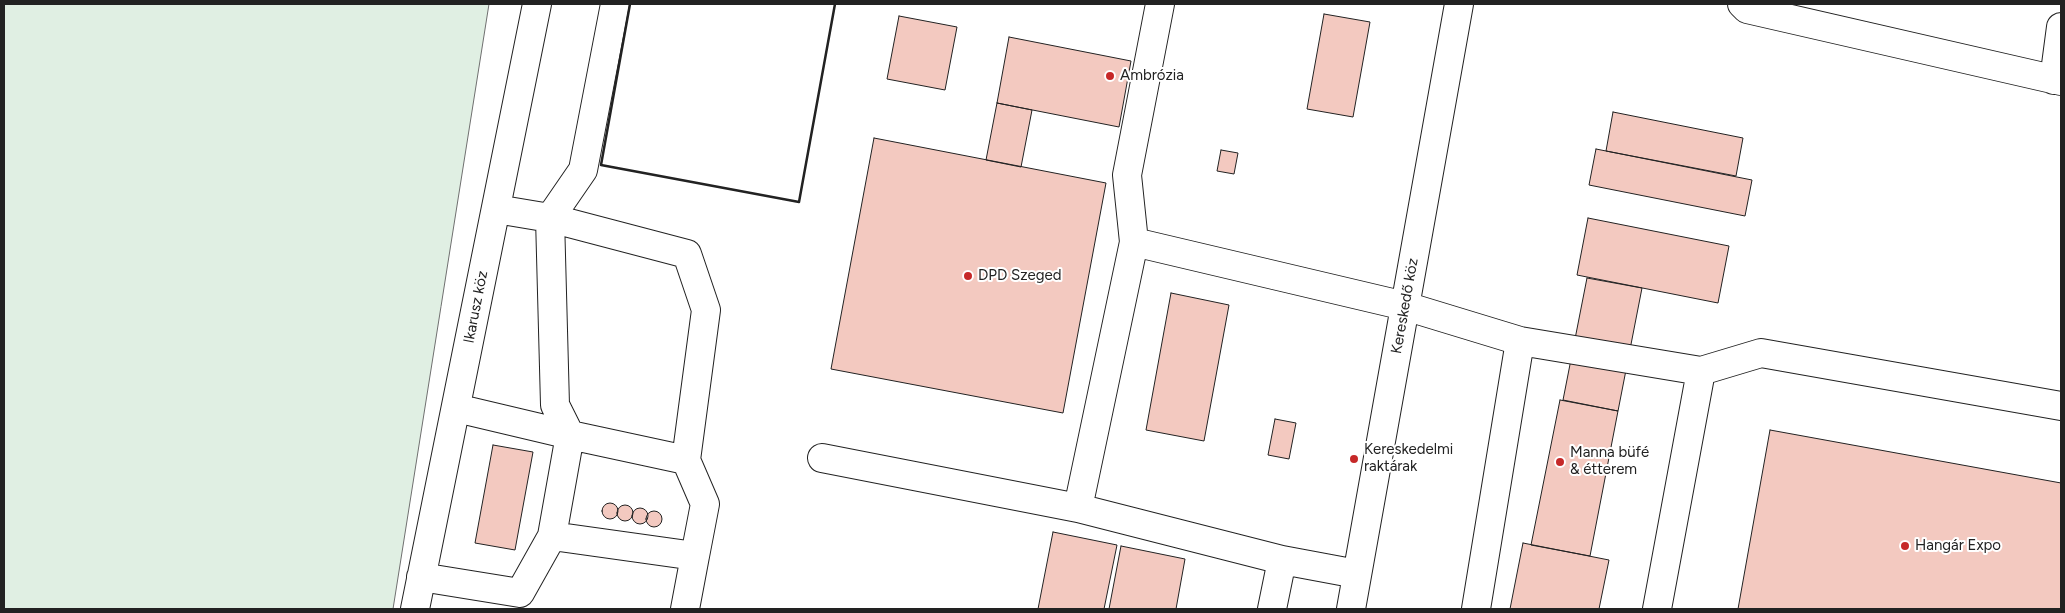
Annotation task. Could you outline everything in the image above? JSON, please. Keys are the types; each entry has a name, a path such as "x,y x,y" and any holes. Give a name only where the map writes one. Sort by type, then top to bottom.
{"street":[{"name":"Ikarusz köz","path":"415,609 537,4"},
{"path":"421,577 519,601 552,536 570,435 555,405 550,218 583,170 615,4"},
{"path":"1078,508 1134,242 1127,175 1160,4"},
{"name":"Kereskedő köz","path":"1351,609 1459,4"},
{"path":"1742,4 1746,9 2058,81 2061,27"},
{"path":"496,210 550,218 688,254 706,310 686,460 705,504 685,609"},
{"path":"1134,242 1405,306 1520,341 1702,371 1761,353 2061,406"},
{"path":"1476,609 1520,341"},
{"path":"1658,609 1702,371"},
{"path":"456,408 686,460"},
{"path":"822,458 1078,508 1282,560 1357,574"},
{"path":"552,536 695,556"},
{"path":"1272,609 1282,560"}],"green space":[{"path":"4,4 489,4 393,609 4,609"}],"building":[{"path":"1324,14 1370,22 1353,117 1307,109"},
{"path":"899,16 957,27 945,90 887,79"},
{"path":"1009,37 1131,61 1119,127 997,103"},
{"path":"997,103 1032,110 1021,167 986,160"},
{"path":"1613,112 1743,138 1736,176 1606,151"},
{"name":"DPD Szeged","path":"874,138 1106,183 1063,413 831,369"},
{"path":"1596,149 1752,180 1745,216 1589,185"},
{"path":"1221,150 1238,153 1234,174 1217,171"},
{"path":"1588,218 1729,246 1718,303 1577,275"},
{"path":"1587,278 1642,288 1618,411 1563,400"},
{"path":"1171,293 1229,305 1204,441 1146,430"},
{"path":"1560,400 1618,411 1590,556 1531,545"},
{"path":"1275,419 1296,423 1289,459 1268,455"},
{"name":"Hangár Expo","path":"1770,430 2061,483 2061,609 1738,609"},
{"path":"493,445 533,452 515,550 475,543"},
{"path":"610,503 616,505 618,511 616,517 610,519 604,517 602,511 604,505"},
{"path":"625,505 631,507 633,513 631,519 625,521 619,519 617,513 619,507"},
{"path":"640,508 648,516 640,524 632,516"},
{"path":"654,511 662,519 654,527 646,519"},
{"path":"1053,532 1117,545 1104,609 1038,609"},
{"path":"1523,543 1609,560 1599,609 1510,609"},
{"path":"1121,546 1185,559 1176,609 1109,609"}],"wall":[{"path":"630,4 601,165 799,202 835,4"}],"place":[{"name":"Ambrózia","path":"1110,76"},
{"name":"DPD Szeged","path":"968,276"},
{"name":"Kereskedelmi raktárak","path":"1354,459"},
{"name":"Manna büfé & étterem","path":"1560,462"},
{"name":"Hangár Expo","path":"1905,546"}]}
